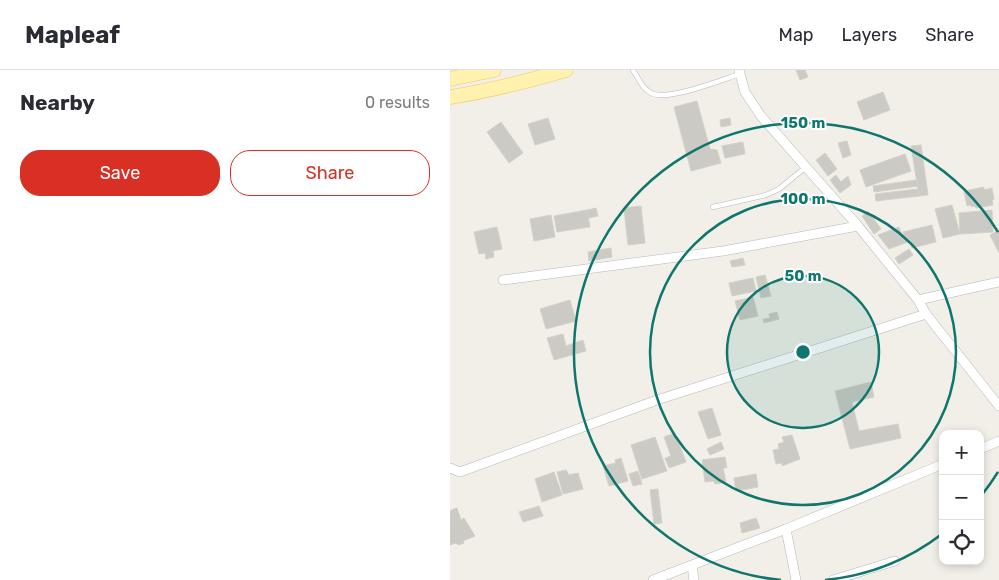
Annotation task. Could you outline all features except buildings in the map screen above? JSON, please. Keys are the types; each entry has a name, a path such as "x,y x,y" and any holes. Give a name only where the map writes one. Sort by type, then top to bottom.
{"main road":[{"path":"450,80 494,70"},
{"path":"450,97 480,93 566,70"}],"street":[{"path":"739,72 745,92 761,116 858,226 918,300 926,314 999,406"},
{"path":"503,280 723,251 858,226"},
{"path":"918,300 999,282"},
{"path":"450,468 460,472 657,400 926,314"},
{"path":"984,447 999,441"},
{"path":"653,580 786,529 939,466"},
{"path":"786,529 796,580"},
{"path":"833,580 895,561"},
{"path":"692,566 694,580"}],"lane":[{"path":"634,70 644,88 653,94 664,95 691,90 739,72"},
{"path":"713,207 766,195 779,189 806,167"}]}
